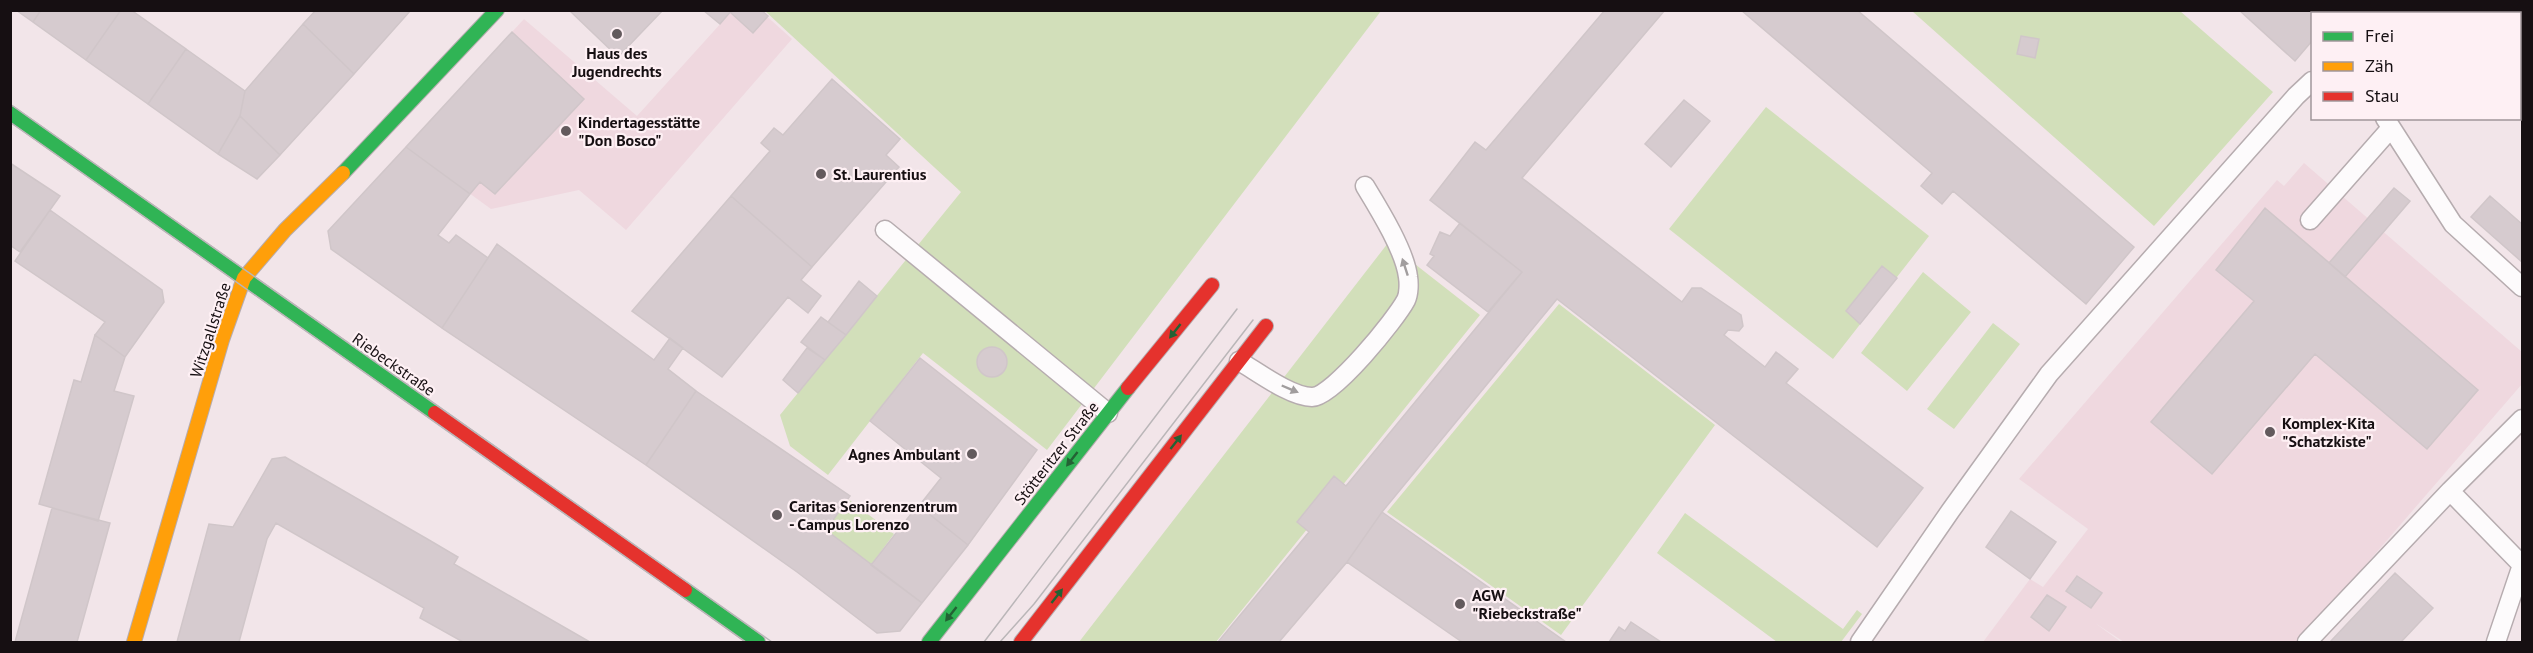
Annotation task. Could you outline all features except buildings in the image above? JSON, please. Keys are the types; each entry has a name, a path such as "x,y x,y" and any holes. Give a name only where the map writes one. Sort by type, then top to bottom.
{"street":[{"name":"Witzgallstraße","path":"134,642 222,340 244,278 285,230 362,154 497,10"},
{"name":"Riebeckstraße","path":"10,113 758,642"},
{"name":"Stötteritzer Straße","path":"929,642 1108,413 1212,285"},
{"path":"1021,642 1266,326"}],"lane":[{"path":"1860,642 2049,374 2281,113 2311,83"},
{"path":"2310,220 2388,123 2453,224 2523,287"},
{"path":"1239,361 1290,391 1312,397 1327,393 1376,340 1407,298 1408,277 1404,263 1382,213 1365,186"},
{"path":"885,230 1108,413"},
{"path":"2307,642 2450,491 2523,419"},
{"path":"2450,491 2523,566 2496,642"}],"shaded area":[{"name":"Kindertagesstätte \"Don Bosco\"","path":"732,11 761,11 792,39 626,230 579,190 491,209 406,147 524,19 637,116"},
{"name":"Komplex-Kita \"Schatzkiste\"","path":"2304,163 2522,352 2522,384 2299,642 2124,642 2095,623 2121,642 1983,642 2030,579 2043,587 2088,529 2019,479 2277,180 2284,186"}],"green space":[{"path":"765,11 1381,11 1047,450 923,353 828,475 790,446 780,415 961,192"},
{"path":"1912,11 2180,11 2273,92 2154,226"},
{"path":"1766,107 1929,236 1833,359 1669,229"},
{"path":"1388,243 1480,315 1216,642 1079,642"},
{"path":"1923,272 1971,312 1907,391 1861,353"},
{"path":"1559,304 1715,425 1561,635 1387,512"},
{"path":"1993,323 2020,344 1954,429 1927,409"},
{"path":"848,499 894,534 871,565 826,530"},
{"path":"1685,513 1843,629 1857,610 1862,614 1841,642 1777,642 1657,553"}],"tram line":[{"path":"10,104 772,642"},
{"path":"10,122 746,642"},
{"path":"984,642 1237,309"},
{"path":"1000,642 1034,604 1253,320"}],"traffic: fast":[{"path":"343,173 497,10"},
{"path":"10,113 435,413"},
{"path":"929,642 1128,388"},
{"path":"685,590 758,642"}],"traffic: slow":[{"path":"134,642 222,340 244,278 285,230 343,173"}],"traffic: jam":[{"path":"1128,388 1212,285"},
{"path":"1021,642 1266,326"},
{"path":"435,413 685,590"}],"place":[{"name":"Haus des Jugendrechts","path":"617,34"},
{"name":"Kindertagesstätte \"Don Bosco\"","path":"566,131"},
{"name":"St. Laurentius","path":"821,174"},
{"name":"Komplex-Kita \"Schatzkiste\"","path":"2270,432"},
{"name":"Agnes Ambulant","path":"972,454"},
{"name":"Caritas Seniorenzentrum - Campus Lorenzo","path":"777,515"},
{"name":"AGW \"Riebeckstraße\"","path":"1460,604"}]}
